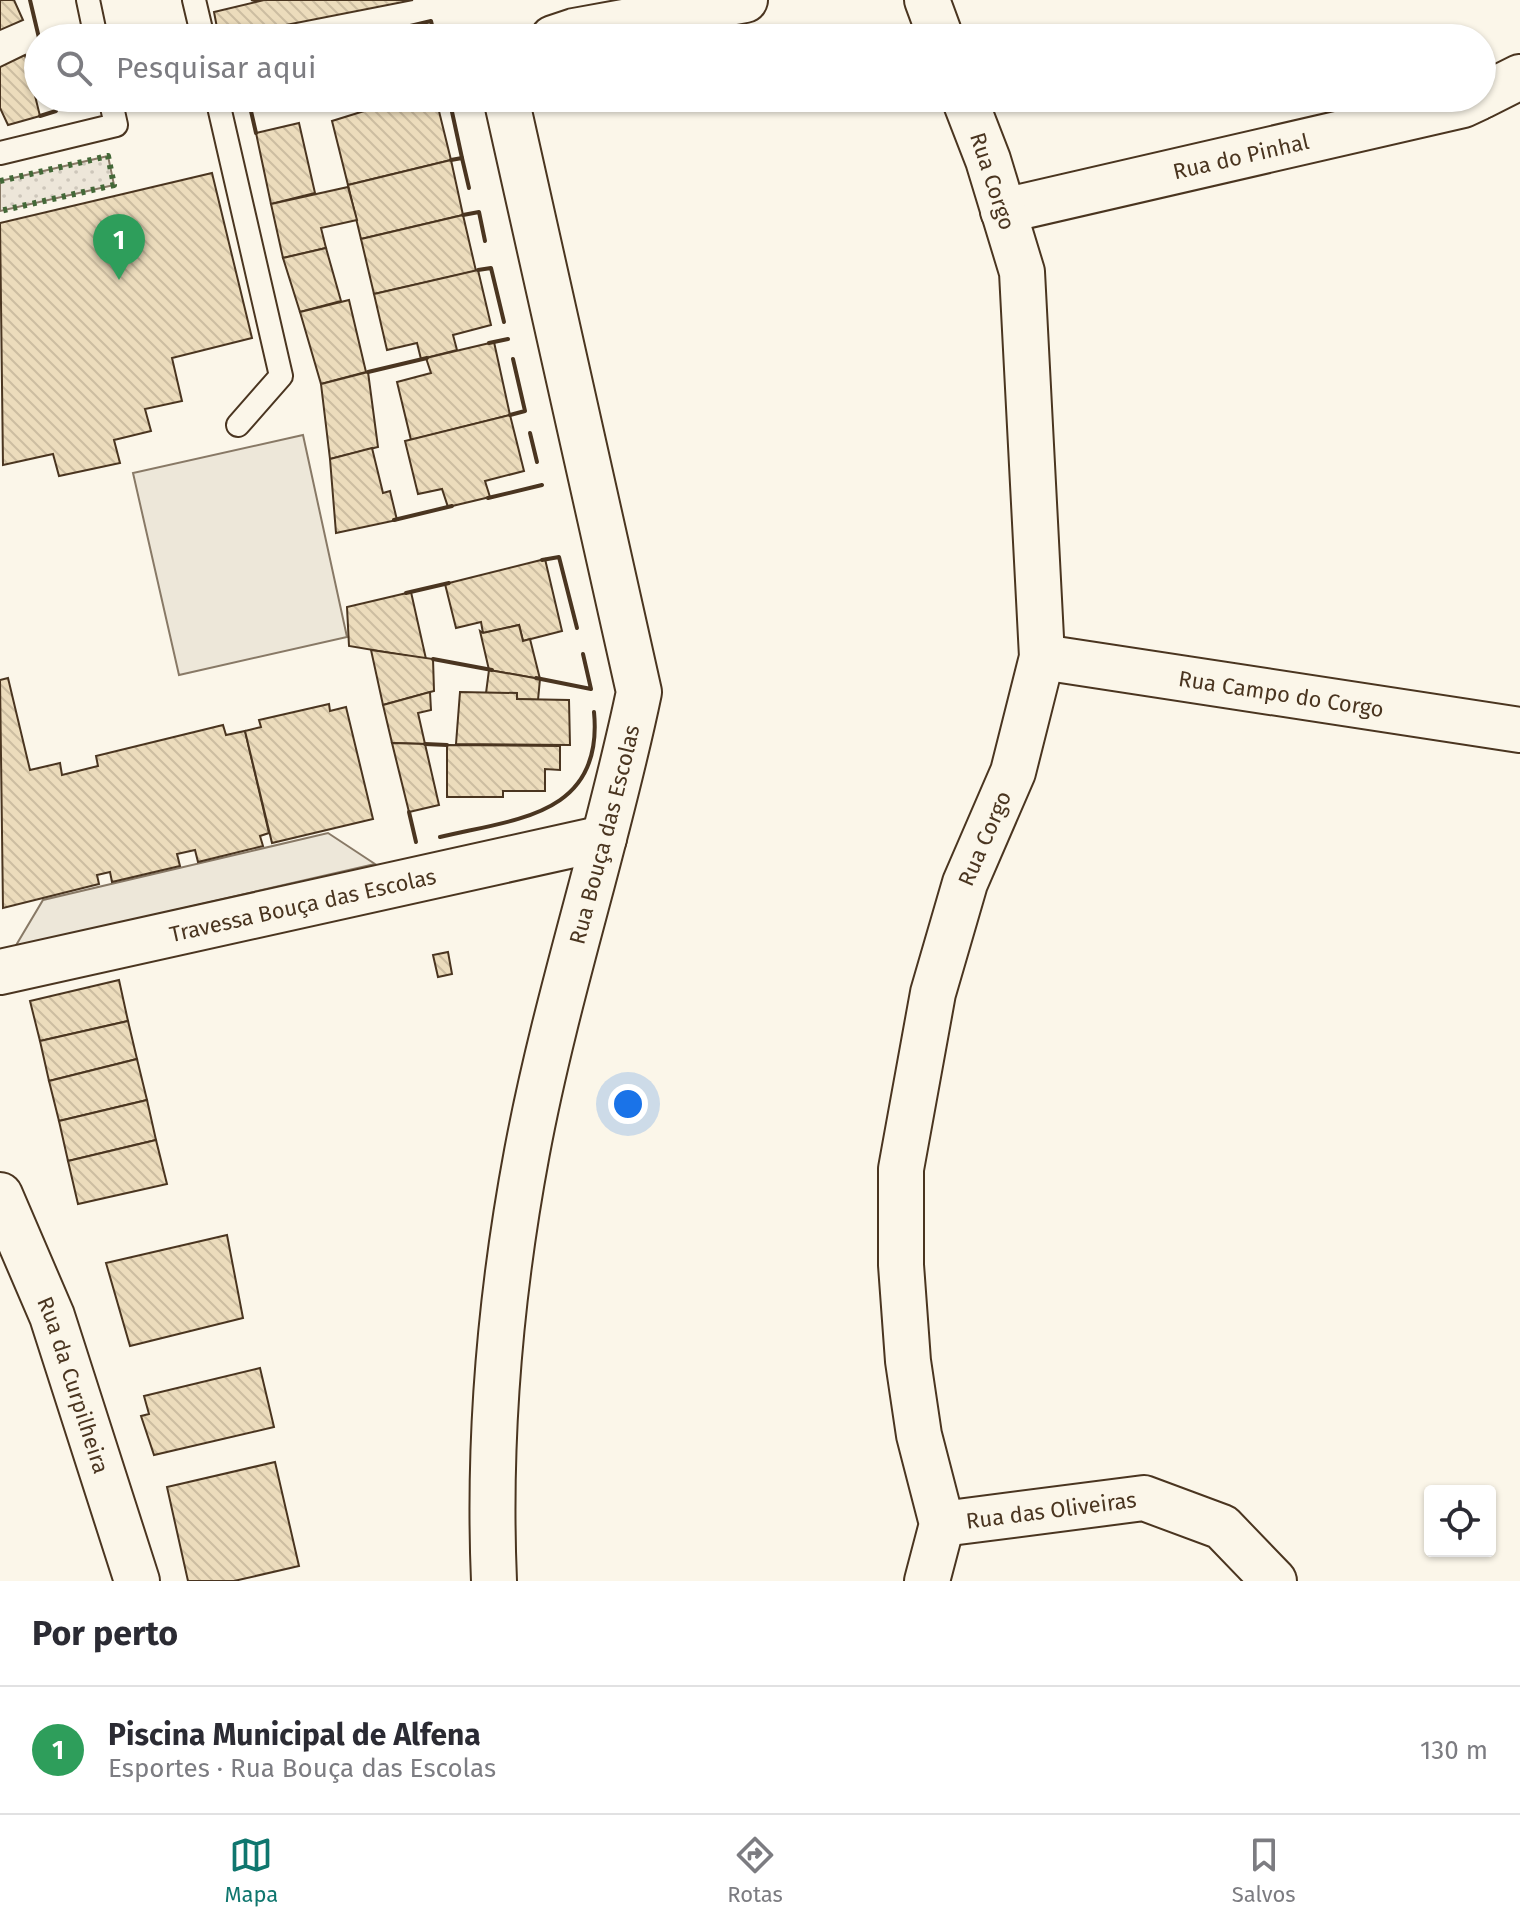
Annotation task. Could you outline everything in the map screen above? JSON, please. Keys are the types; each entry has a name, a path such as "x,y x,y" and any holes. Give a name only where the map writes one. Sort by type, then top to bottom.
{"street":[{"path":"613,24 745,0"},
{"path":"927,0 936,24"},
{"name":"Rua do Pinhal","path":"1496,89 1520,77"},
{"name":"Rua Bouça das Escolas","path":"494,1581 491,1512 498,1412 506,1312 527,1153 619,788 639,692 509,112"},
{"name":"Rua Corgo","path":"927,1581 942,1524 919,1435 908,1361 901,1265 901,1169 933,993 965,883 1013,772 1042,657 1022,272 969,112"},
{"name":"Rua do Pinhal","path":"1003,211 1433,112"},
{"name":"Rua Campo do Corgo","path":"1042,657 1520,730"},
{"name":"Travessa Bouça das Escolas","path":"0,972 604,838"},
{"name":"Rua da Curpilheira","path":"0,1195 52,1316 137,1581"},
{"name":"Rua das Oliveiras","path":"942,1524 1144,1498 1222,1527 1274,1581"}],"lane":[{"path":"88,0 93,24"},
{"path":"194,0 200,24"},
{"path":"0,153 116,125 113,112"},
{"path":"220,112 281,376 238,425"}],"shaded area":[{"path":"108,156 114,185 0,211 0,181"},
{"path":"303,435 347,637 179,675 133,473"},
{"path":"328,833 375,864 15,947 43,900"}],"building":[{"path":"0,0 14,0 23,20 0,30"},
{"path":"251,0 316,0 283,9"},
{"path":"264,0 413,0 290,24 216,24 214,12"},
{"path":"24,55 24,112 39,112 40,116 8,125 0,108 0,67"},
{"path":"361,112 439,112 451,160 348,185 332,121"},
{"path":"299,123 315,193 271,204 256,133"},
{"path":"451,160 463,215 361,239 348,185"},
{"path":"212,173 252,338 172,358 182,401 145,409 151,431 114,440 120,463 59,476 53,454 3,465 0,223"},
{"path":"348,187 357,220 321,228 326,248 283,258 271,204"},
{"path":"463,215 476,271 374,294 361,239"},
{"path":"326,248 341,301 300,312 283,258"},
{"path":"478,270 491,325 453,335 457,350 426,358 421,359 417,343 387,350 374,294"},
{"path":"349,300 366,372 321,384 300,312"},
{"path":"494,342 510,415 411,440 397,382 431,373 426,358"},
{"path":"368,372 378,447 330,459 321,384"},
{"path":"510,415 524,471 485,481 490,497 448,507 442,489 418,494 405,441"},
{"path":"372,448 383,493 390,491 397,520 336,533 330,459"},
{"path":"545,559 562,631 523,641 519,625 483,633 481,622 456,628 445,584"},
{"path":"411,592 426,659 349,646 347,607"},
{"path":"519,625 523,641 530,639 540,679 489,670 480,631 483,633"},
{"path":"371,650 433,659 434,691 383,705"},
{"path":"489,670 540,679 538,700 517,699 517,693 486,693"},
{"path":"8,678 30,770 60,763 62,775 98,766 96,756 223,725 226,735 245,731 269,833 260,836 263,846 198,862 195,850 177,854 180,866 112,882 110,872 97,875 99,884 3,908 0,680"},
{"path":"430,692 431,710 418,713 425,744 392,743 383,705"},
{"path":"460,692 517,693 517,699 569,700 570,745 456,744"},
{"path":"329,704 330,711 346,707 373,819 272,843 245,731 261,727 259,720"},
{"path":"392,743 425,744 439,805 409,812"},
{"path":"447,745 560,746 560,770 545,769 545,791 503,791 503,797 447,797"},
{"path":"448,952 452,974 438,977 433,955"},
{"path":"119,980 128,1021 40,1041 30,1001"},
{"path":"128,1021 137,1059 49,1081 40,1041"},
{"path":"137,1059 147,1100 59,1121 49,1081"},
{"path":"147,1100 156,1140 68,1161 59,1121"},
{"path":"156,1140 167,1184 78,1204 68,1161"},
{"path":"227,1235 243,1318 130,1346 106,1263"},
{"path":"260,1368 274,1427 154,1455 141,1416 149,1414 144,1396"},
{"path":"275,1462 299,1566 234,1581 188,1581 167,1487"}],"hedge":[{"path":"0,181 108,156 114,185 0,211"}],"wall":[{"path":"30,0 36,24"},
{"path":"418,24 431,21 432,24"},
{"path":"40,116 53,112"},
{"path":"251,112 256,133"},
{"path":"452,112 462,158"},
{"path":"451,160 462,158 469,188"},
{"path":"463,215 479,212 485,241"},
{"path":"478,270 491,268 504,322"},
{"path":"489,343 508,339"},
{"path":"368,372 427,358"},
{"path":"510,415 525,411 513,359"},
{"path":"530,433 537,462"},
{"path":"488,498 542,485"},
{"path":"394,520 452,506"},
{"path":"542,560 559,557 577,628"},
{"path":"406,593 449,583"},
{"path":"536,678 591,689 583,654"},
{"path":"433,659 492,670"},
{"path":"440,837 524,817 549,807 569,793 585,773 593,746 594,712"},
{"path":"425,744 447,745"},
{"path":"409,812 416,842"}],"place":[{"name":"Piscina Municipal de Alfena","path":"119,280"}]}
